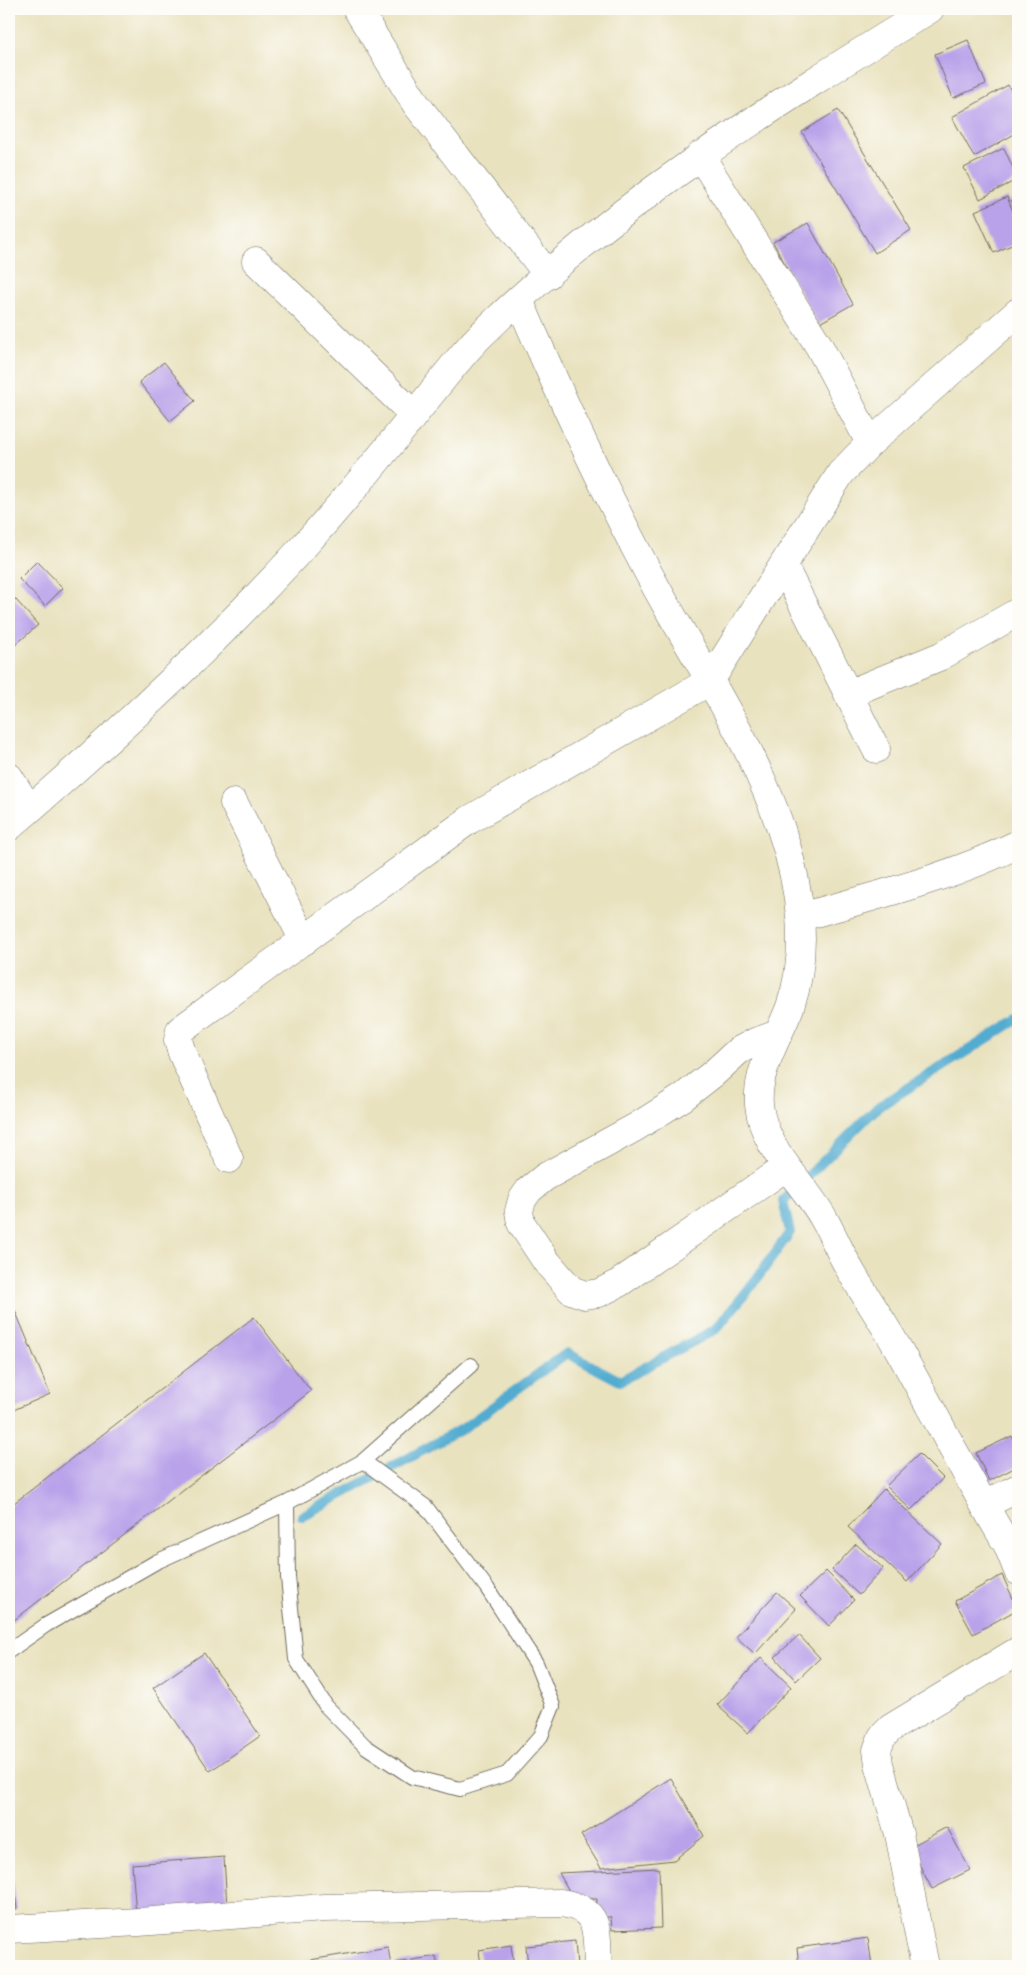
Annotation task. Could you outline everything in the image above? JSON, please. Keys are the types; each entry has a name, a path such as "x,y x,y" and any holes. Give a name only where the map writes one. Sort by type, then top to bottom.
{"street":[{"path":"357,9 416,104 548,275"},
{"path":"9,827 195,658 260,593 308,540 462,355 548,275 638,201 700,155 930,9"},
{"path":"700,155 819,346 870,443"},
{"path":"256,261 414,415"},
{"path":"520,300 555,385 603,484 651,578 745,742 772,802 783,835 801,916 800,972 793,997 762,1074 759,1091 760,1109 766,1132 789,1171 822,1216 850,1270 897,1346 1008,1546 1018,1571"},
{"path":"229,1159 182,1053 178,1040 180,1030 469,820 710,681 784,567 837,480 870,443 1018,312"},
{"path":"784,567 876,749"},
{"path":"848,694 940,656 1018,612"},
{"path":"9,777 29,809"},
{"path":"234,803 304,941"},
{"path":"801,916 938,876 1018,844"},
{"path":"778,1034 754,1042 738,1051 682,1098 636,1127 545,1177 529,1190 522,1200 519,1211 521,1223 546,1261 571,1290 584,1295 599,1293 619,1283 789,1171"},
{"path":"984,1505 1018,1488"},
{"path":"925,1966 899,1834 879,1764 877,1750 882,1737 891,1728 1018,1651"},
{"path":"9,1929 139,1922 324,1908 561,1903 586,1910 594,1920 598,1966"}],"lane":[{"path":"9,1651 46,1625 156,1562 287,1503 363,1461 471,1365"},
{"path":"287,1503 288,1577 296,1659 326,1706 365,1746 412,1777 460,1789 507,1774 541,1736 554,1706 536,1663 488,1588 426,1507 363,1461"}],"building":[{"path":"968,40 986,84 953,98 935,54"},
{"path":"1008,85 1018,103 1018,132 974,157 952,117"},
{"path":"838,110 911,230 875,253 802,132"},
{"path":"1004,148 1018,179 980,199 964,168"},
{"path":"1007,197 1018,223 1018,242 994,253 975,211"},
{"path":"1018,197 1018,216 1011,200"},
{"path":"808,223 853,304 818,324 773,242"},
{"path":"164,362 195,401 170,421 139,382"},
{"path":"37,561 63,588 45,606 19,579"},
{"path":"9,592 38,625 14,646 9,640"},
{"path":"9,1296 50,1394 9,1412"},
{"path":"254,1317 311,1391 9,1624 9,1507"},
{"path":"1012,1436 1018,1450 1018,1466 989,1481 976,1453"},
{"path":"919,1454 943,1478 911,1510 886,1486"},
{"path":"884,1489 942,1544 907,1582 848,1527"},
{"path":"856,1544 883,1568 859,1595 832,1570"},
{"path":"826,1571 854,1600 829,1626 800,1596"},
{"path":"1002,1575 1018,1609 973,1634 955,1601"},
{"path":"777,1592 796,1609 755,1654 736,1637"},
{"path":"799,1635 820,1658 796,1681 775,1657"},
{"path":"204,1653 260,1736 210,1771 153,1688"},
{"path":"761,1658 791,1687 748,1733 717,1705"},
{"path":"671,1778 704,1836 674,1860 601,1868 581,1835"},
{"path":"947,1827 970,1870 932,1889 910,1847"},
{"path":"9,1850 17,1909 9,1910"},
{"path":"224,1857 227,1907 136,1915 132,1864"},
{"path":"659,1868 661,1928 612,1930 611,1917 596,1917 597,1899 573,1898 559,1873"},
{"path":"868,1938 872,1966 799,1966 797,1948"},
{"path":"575,1941 577,1966 528,1966 526,1946"},
{"path":"511,1945 514,1966 481,1966 479,1950"},
{"path":"388,1947 391,1966 311,1966 310,1960"},
{"path":"436,1956 438,1966 397,1966 396,1963"}],"waterway":[{"path":"302,1516 462,1429 567,1353 620,1381 716,1329 753,1284 790,1232 783,1201 878,1107 1018,1019"}]}
